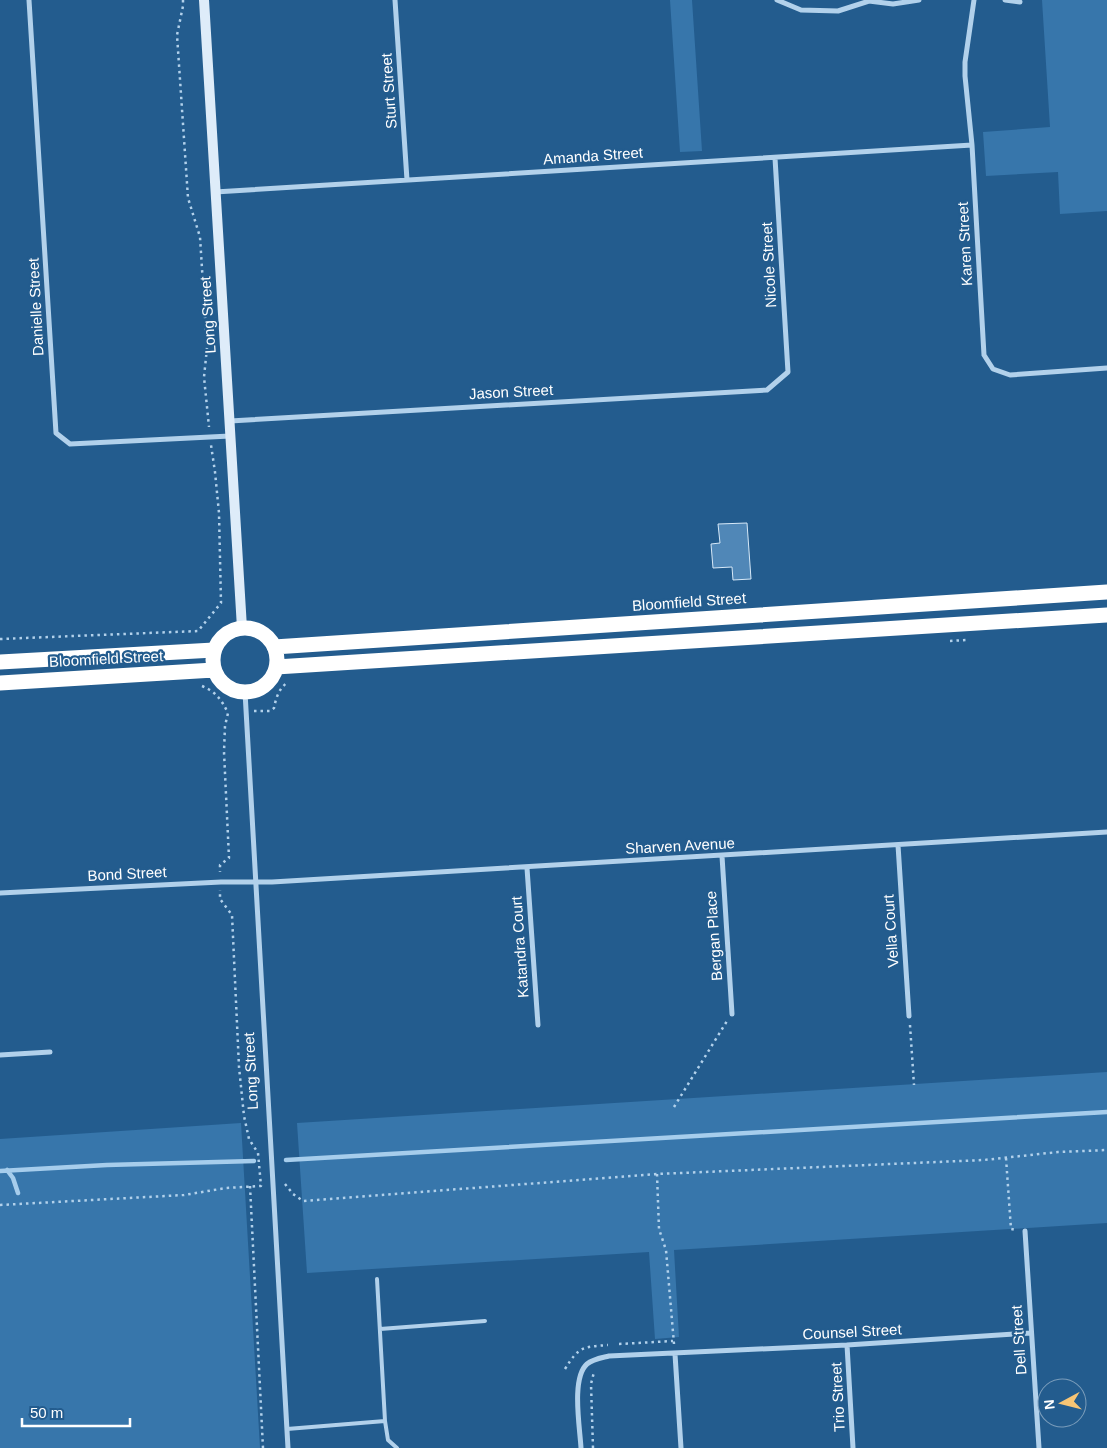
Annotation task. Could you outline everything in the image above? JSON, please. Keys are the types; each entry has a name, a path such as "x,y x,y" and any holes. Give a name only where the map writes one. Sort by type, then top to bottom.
{"highway":[{"name":"Bloomfield Street","path":"274,647 1107,592"},
{"path":"276,666 1107,615"},
{"path":"242,628 252,628 261,632 269,639 277,657 272,676 265,685 256,690 245,692 226,686 214,670 213,660 214,650 218,642 233,630 242,628"},
{"name":"Bloomfield Street","path":"0,662 214,650"},
{"name":"Bloomfield Street","path":"0,683 214,670"}],"street":[{"name":"Danielle Street","path":"29,0 56,433 70,444 230,436"},
{"name":"Long Street","path":"204,0 242,628"},
{"name":"Sturt Street","path":"395,0 407,180"},
{"path":"778,0 802,10 838,11 869,1 893,4 920,0"},
{"name":"Karen Street","path":"974,0 965,62 965,76 972,145 984,355 993,369 1010,375 1107,368"},
{"path":"1005,0 1020,2"},
{"name":"Amanda Street","path":"216,192 972,145"},
{"name":"Nicole Street","path":"775,158 788,372"},
{"name":"Jason Street","path":"230,421 767,390 788,372"},
{"name":"Long Street","path":"245,692 288,1448"},
{"name":"Sharven Avenue","path":"255,881 272,882 527,868 1107,832"},
{"name":"Vella Court","path":"898,845 909,1016"},
{"name":"Bergan Place","path":"722,856 732,1014"},
{"name":"Katandra Court","path":"527,868 538,1025"},
{"name":"Bond Street","path":"0,893 255,881"},
{"path":"0,1055 50,1052"},
{"name":"Dell Street","path":"1025,1231 1039,1448"},
{"name":"Counsel Street","path":"597,1358 1031,1333"},
{"name":"Trio Street","path":"847,1345 853,1448"},
{"path":"675,1354 681,1448"},
{"path":"581,1448 579,1377 586,1365 597,1358"}],"lane":[{"path":"377,1279 385,1421 388,1440 396,1448"},
{"path":"380,1329 485,1321"},
{"path":"287,1429 385,1421"}],"path":[{"path":"0,639 198,631 221,602 219,513 204,377 207,348 200,237 188,198 177,35 184,6 183,0"},
{"path":"944,641 972,639"},
{"path":"228,713 270,711 274,708 276,696 285,683 292,680"},
{"path":"0,1205 184,1195 226,1188 261,1186 258,1153 249,1140 244,1116 239,1067 232,916 220,899 220,865 229,858 224,752 224,726 228,713 221,698 213,690 198,684"},
{"path":"674,1107 732,1014"},
{"path":"909,1016 914,1085"},
{"path":"285,1184 293,1194 303,1200 657,1174 876,1166 1107,1150"},
{"path":"1006,1158 1011,1229 1025,1231"},
{"path":"657,1174 659,1229 666,1250 675,1354"},
{"path":"250,1186 263,1448"},
{"path":"593,1448 591,1384 597,1358"}],"shaded area":[{"path":"670,0 692,0 702,151 680,152"},
{"path":"1042,0 1107,0 1107,211 1060,214 1058,172 986,176 983,132 1050,127"},
{"path":"1107,1072 1107,1223 674,1250 679,1337 655,1339 649,1252 307,1273 297,1123"},
{"path":"241,1123 260,1448 0,1448 0,1139"}],"building":[{"path":"747,523 751,579 733,580 732,567 713,568 711,544 720,543 718,524"}],"waterway":[{"path":"286,1160 1107,1112"},
{"path":"0,1171 107,1165 254,1161"},
{"path":"7,1170 13,1178 18,1193"}]}
